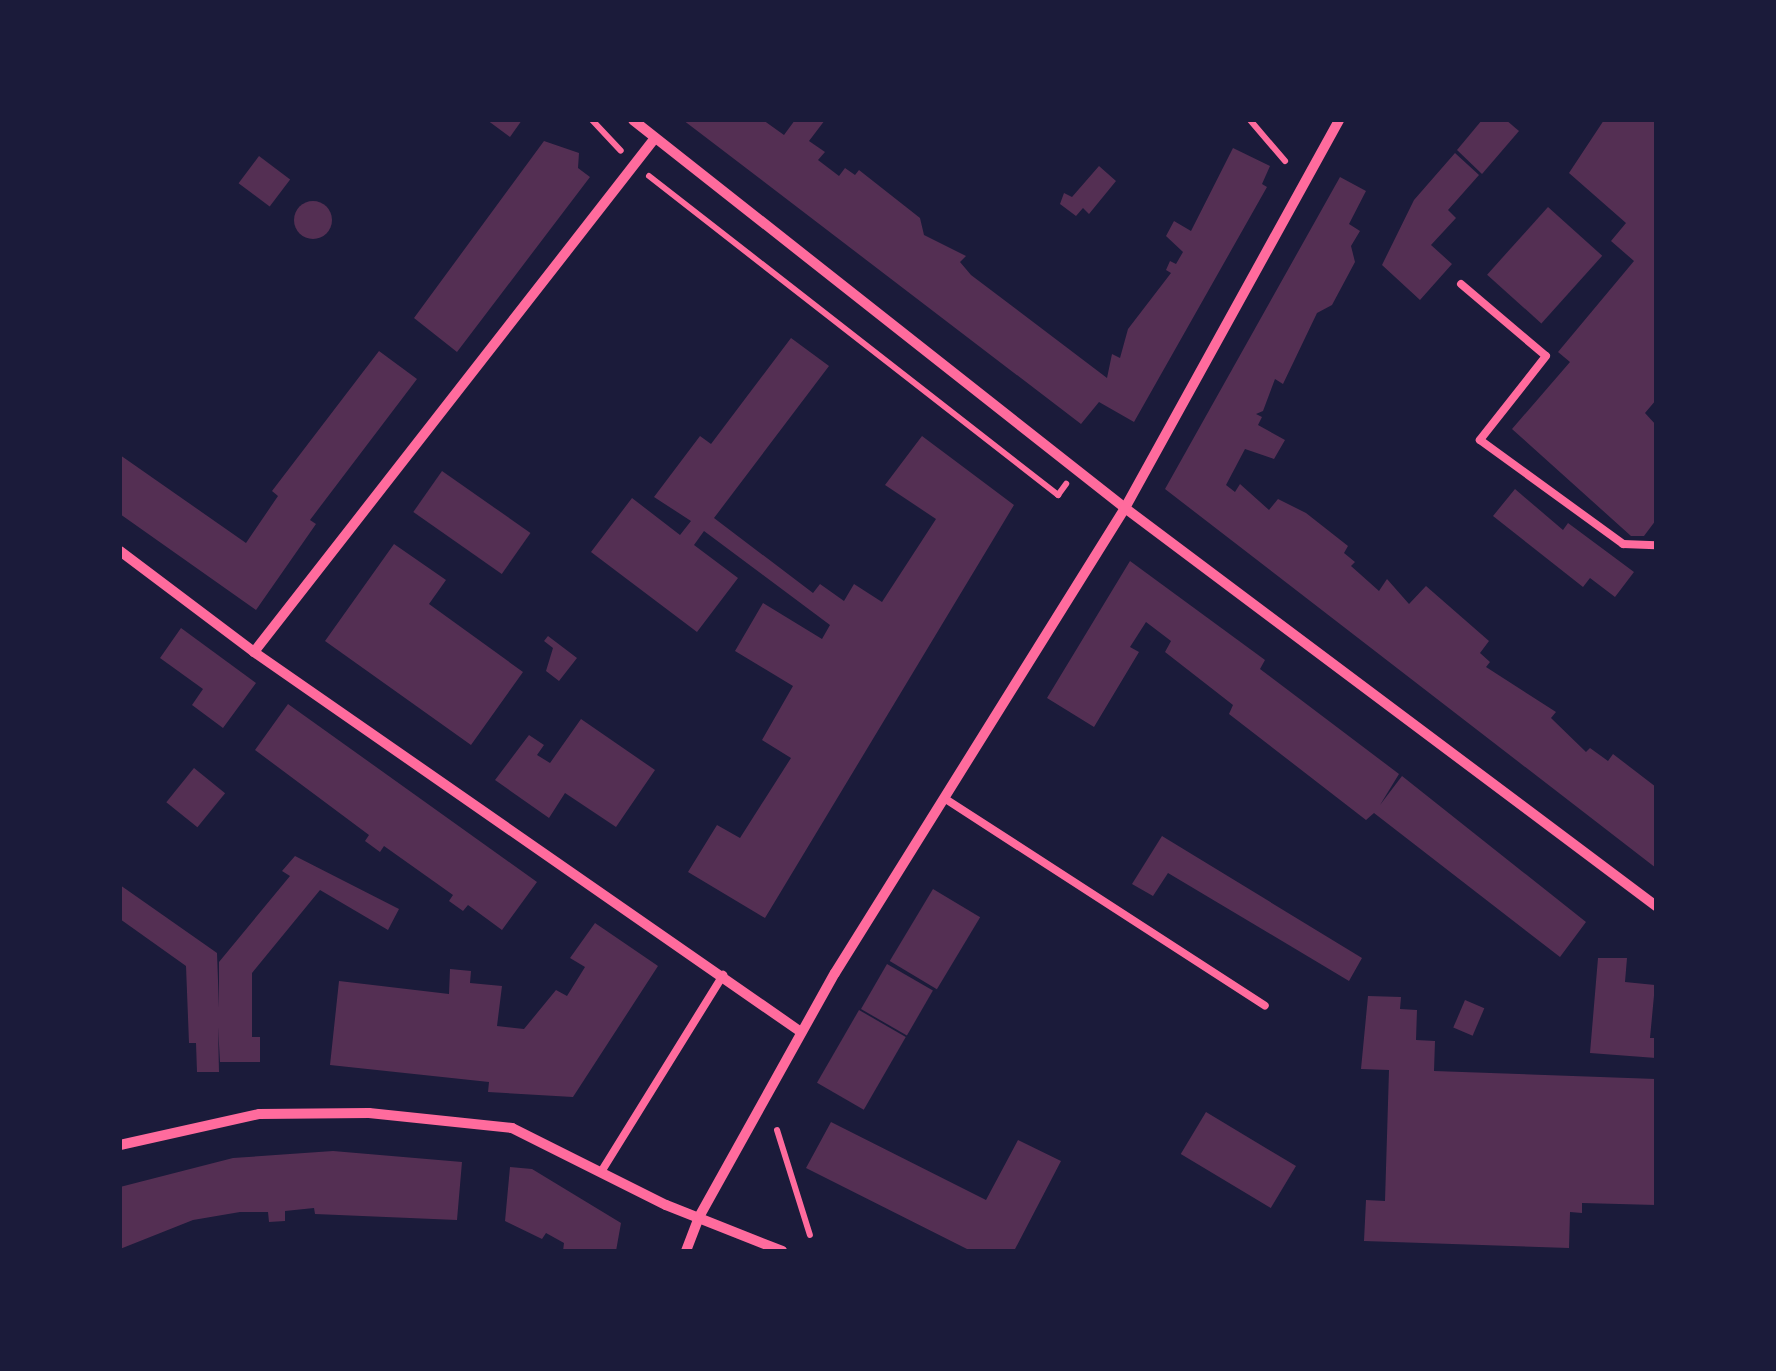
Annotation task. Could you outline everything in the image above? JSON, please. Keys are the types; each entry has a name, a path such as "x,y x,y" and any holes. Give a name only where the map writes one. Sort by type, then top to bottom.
{"street":[{"path":"633,120 1125,508 1656,906"},
{"path":"686,1251 699,1217 801,1032 1125,508 1340,120"},
{"path":"254,652 656,138"},
{"path":"120,551 254,652 723,974 801,1032"},
{"path":"120,1146 259,1114 369,1112 512,1128 699,1217 782,1251"}],"lane":[{"path":"1461,284 1546,356 1480,440 1622,544 1656,545"},
{"path":"944,798 1265,1006"},
{"path":"601,1172 723,974"}],"path":[{"path":"592,120 635,163 1058,495 1076,469"},
{"path":"1250,120 1285,161"},
{"path":"777,1130 810,1235"}],"building":[{"path":"487,120 522,120 510,137"},
{"path":"683,120 763,120 784,135 795,120 825,120 809,141 825,152 818,160 839,176 845,168 855,175 859,170 920,218 924,235 966,256 960,262 971,275 1107,378 1112,354 1120,358 1128,329 1171,273 1166,270 1170,261 1176,264 1183,252 1166,236 1174,221 1191,231 1233,148 1270,166 1262,184 1267,187 1134,422 1099,402 1081,424"},
{"path":"1482,120 1506,120 1519,131 1482,174 1457,150"},
{"path":"1604,120 1656,120 1656,400 1645,413 1656,425 1656,520 1644,536 1631,536 1512,429 1570,362 1558,352 1634,261 1611,241 1626,223 1569,173"},
{"path":"544,141 579,153 578,168 590,177 457,352 414,318"},
{"path":"1455,153 1479,175 1448,210 1456,218 1431,245 1452,264 1420,300 1382,265 1414,200"},
{"path":"259,156 290,179 270,207 239,183"},
{"path":"1099,166 1116,181 1089,214 1083,208 1076,216 1060,204 1064,193 1072,197"},
{"path":"1340,177 1366,191 1349,224 1360,231 1351,246 1355,262 1332,305 1317,313 1283,384 1275,379 1263,411 1256,414 1262,417 1258,425 1285,440 1274,459 1245,449 1226,485 1235,492 1240,484 1269,510 1278,499 1306,513 1348,546 1344,553 1355,562 1351,566 1379,591 1387,579 1409,604 1426,586 1489,641 1480,653 1490,662 1486,667 1556,712 1551,718 1586,752 1590,748 1608,761 1613,754 1656,787 1656,868 1165,489"},
{"path":"313,201 327,206 332,220 327,234 313,239 299,234 294,220 299,206"},
{"path":"1548,207 1602,256 1541,323 1487,275"},
{"path":"791,338 829,366 714,518 813,593 820,584 844,601 854,584 882,602 936,519 885,485 922,436 1014,505 765,918 688,872 717,825 740,838 791,758 762,740 793,686 735,651 763,603 822,639 830,625 704,531 694,545 738,578 697,632 591,552 632,498 680,535 691,521 654,497 700,436 711,444"},
{"path":"379,351 417,379 310,520 316,524 256,610 120,514 120,455 246,543 278,496 272,491"},
{"path":"442,471 530,533 502,574 413,512"},
{"path":"1515,489 1563,530 1568,523 1634,572 1615,597 1590,578 1583,587 1493,516"},
{"path":"394,544 446,580 429,604 523,672 471,745 325,641"},
{"path":"1130,561 1265,660 1260,669 1399,774 1380,805 1402,776 1586,922 1560,957 1374,813 1366,820 1229,714 1233,705 1165,652 1171,641 1146,622 1130,647 1139,652 1094,727 1047,698"},
{"path":"181,628 256,683 223,728 192,705 203,689 160,658"},
{"path":"548,636 577,658 559,681 546,671 553,648 544,641"},
{"path":"288,704 537,882 502,930 468,905 463,911 449,901 453,895 384,846 380,852 365,841 369,835 255,750"},
{"path":"581,719 655,770 616,827 565,793 549,818 495,780 529,735 544,745 537,755 550,763"},
{"path":"194,768 225,793 197,827 166,802"},
{"path":"1162,836 1362,958 1349,981 1168,873 1153,896 1132,884"},
{"path":"295,856 399,909 388,930 320,890 252,973 252,1037 260,1037 260,1062 220,1062 218,1027 219,1072 197,1072 196,1043 189,1043 186,966 120,919 120,885 217,953 219,1008 219,962 290,876 282,871"},
{"path":"933,889 980,917 937,989 890,961"},
{"path":"595,923 658,966 573,1097 488,1092 489,1082 330,1065 339,981 449,994 450,969 471,971 470,983 502,986 497,1026 524,1029 556,990 567,996 585,967 570,958"},
{"path":"1598,958 1627,958 1625,982 1655,985 1650,1038 1656,1038 1656,1058 1590,1053"},
{"path":"887,964 933,990 907,1036 861,1009"},
{"path":"1368,996 1401,997 1400,1009 1417,1010 1416,1040 1435,1041 1434,1071 1656,1079 1656,1205 1582,1203 1582,1213 1570,1212 1569,1248 1364,1241 1366,1200 1385,1201 1389,1070 1361,1069"},
{"path":"1465,1000 1484,1008 1473,1036 1453,1028"},
{"path":"859,1010 906,1037 864,1110 817,1083"},
{"path":"1206,1112 1296,1166 1271,1208 1181,1154"},
{"path":"831,1122 986,1200 1018,1140 1061,1161 1014,1251 971,1251 806,1168"},
{"path":"333,1151 462,1162 457,1220 315,1214 314,1208 285,1211 285,1221 269,1222 268,1212 240,1212 193,1220 120,1249 120,1187 233,1158"},
{"path":"510,1167 532,1169 621,1223 616,1251 563,1251 564,1243 546,1233 542,1239 505,1221"}]}
